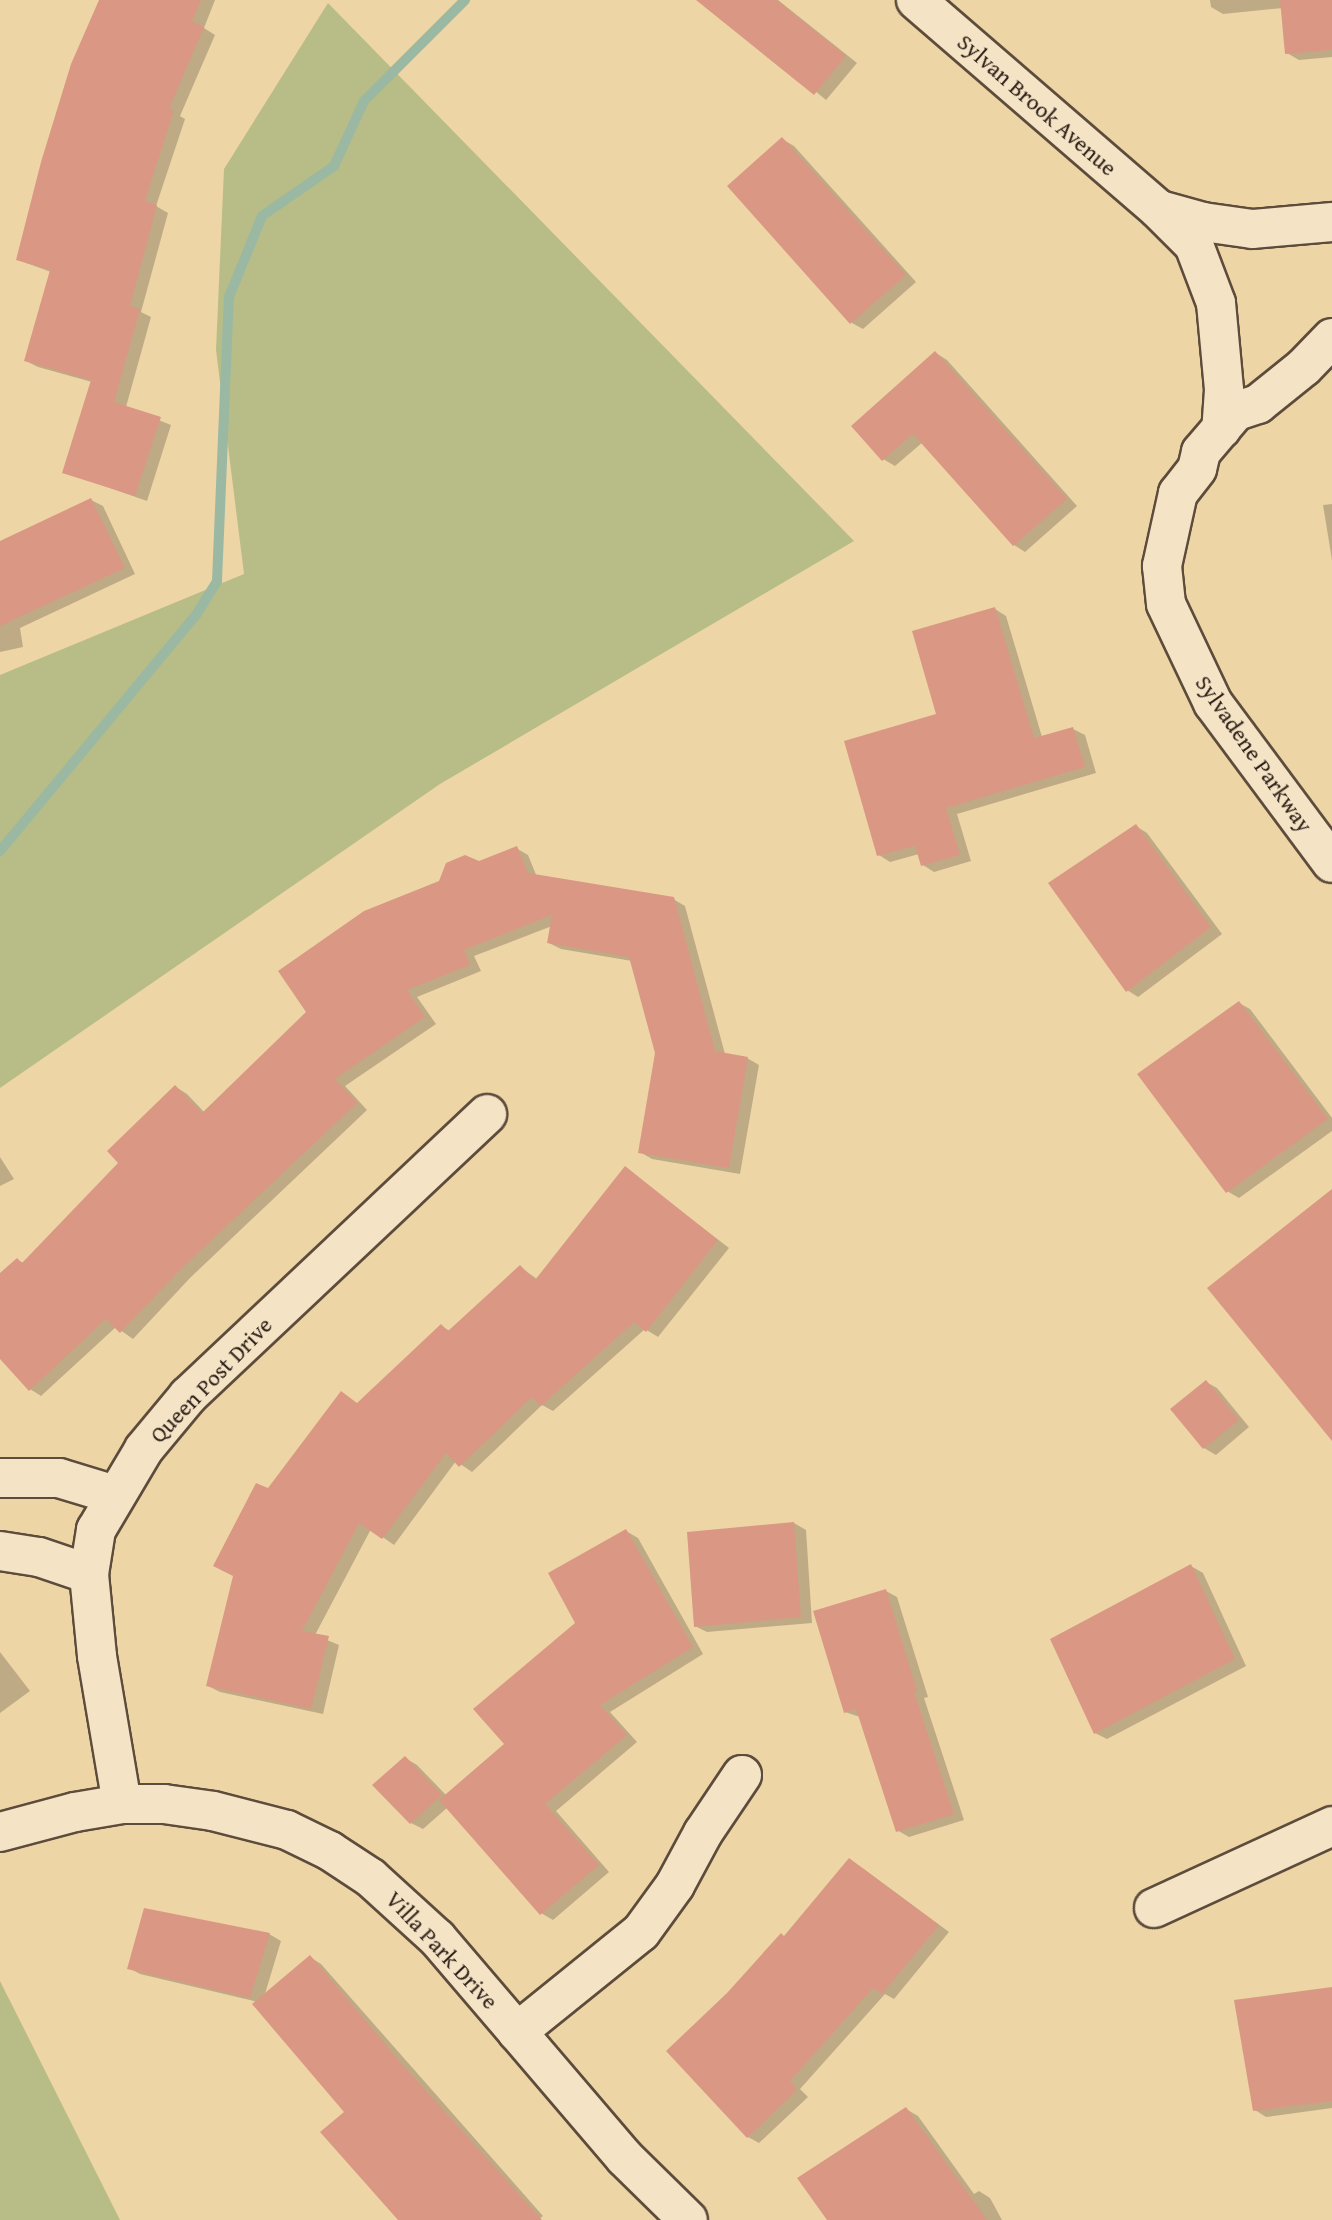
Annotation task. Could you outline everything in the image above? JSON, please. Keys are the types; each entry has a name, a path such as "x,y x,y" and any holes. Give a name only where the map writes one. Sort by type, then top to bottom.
{"street":[{"name":"Sylvan Brook Avenue","path":"916,0 1158,209 1194,244 1216,303 1224,390 1222,429"},
{"name":"Sylvan Brook Avenue","path":"1158,209 1203,222 1253,229 1332,222"},
{"name":"Sylvadene Parkway","path":"1332,338 1258,404 1236,411 1201,452 1197,469 1178,492 1162,566 1166,604 1213,704 1332,863"},
{"name":"Queen Post Drive","path":"122,1804 97,1656 89,1574 96,1530 144,1449 188,1396 486,1114"},
{"path":"0,1478 59,1478 115,1496"},
{"path":"0,1551 38,1557 89,1574"},
{"path":"517,2032 641,1932 675,1885 704,1833 742,1775"},
{"name":"Villa Park Drive","path":"0,1832 75,1812 122,1804 164,1804 213,1811 287,1830 330,1851 371,1878 437,1938 625,2158 688,2220"},
{"path":"1154,1908 1332,1826"}],"green space":[{"path":"328,3 854,541 440,784 0,1088 0,675 244,574 216,350 224,169"},
{"path":"0,1981 120,2220 0,2220"}],"building":[{"path":"99,0 201,0 192,21 204,27 169,109 174,110 145,201 157,205 130,306 140,309 114,402 161,417 135,496 62,473 91,380 24,361 50,270 16,260 41,162 71,64"},
{"path":"696,0 777,0 846,56 814,95"},
{"path":"1280,0 1332,0 1332,50 1285,54"},
{"path":"782,137 906,275 850,324 727,186"},
{"path":"935,351 1067,499 1013,546 913,434 882,461 851,426"},
{"path":"91,498 125,568 0,626 0,541"},
{"path":"995,607 1034,738 1073,727 1085,767 946,808 960,855 921,866 915,846 877,856 844,741 936,714 912,631"},
{"path":"1136,824 1211,927 1126,992 1048,883"},
{"path":"517,846 528,873 674,897 715,1051 748,1057 729,1168 638,1153 655,1053 629,957 547,943 552,915 464,950 470,965 407,990 425,1017 335,1079 357,1103 178,1272 120,1333 106,1319 29,1391 0,1359 0,1273 17,1258 22,1263 118,1163 107,1151 175,1085 202,1113 306,1012 278,971 364,911 439,881 446,863 465,855 479,861"},
{"path":"1239,1001 1328,1119 1226,1193 1137,1074"},
{"path":"625,1166 718,1240 646,1332 634,1322 541,1406 532,1397 459,1467 446,1453 382,1539 359,1523 302,1631 329,1636 311,1709 206,1686 233,1576 213,1566 256,1483 268,1488 341,1391 357,1403 441,1324 448,1331 520,1265 535,1280"},
{"path":"1332,1189 1332,1441 1207,1288"},
{"path":"1206,1380 1239,1420 1203,1449 1170,1409"},
{"path":"794,1522 801,1617 694,1627 687,1532"},
{"path":"626,1529 693,1647 600,1705 627,1735 545,1804 599,1865 540,1915 439,1800 504,1744 473,1709 575,1623 548,1573"},
{"path":"1191,1564 1235,1659 1094,1734 1050,1639"},
{"path":"886,1589 917,1691 914,1692 954,1814 896,1832 856,1709 844,1713 813,1611"},
{"path":"405,1756 442,1795 410,1824 372,1785"},
{"path":"849,1858 939,1925 882,1994 873,1988 790,2081 797,2090 747,2138 666,2051 727,1993 781,1933 784,1936"},
{"path":"144,1908 270,1933 250,1998 127,1969"},
{"path":"310,1955 401,2063 542,2220 398,2220 320,2132 344,2112 252,2004"},
{"path":"1332,1987 1332,2101 1253,2111 1234,2000"},
{"path":"906,2107 987,2220 827,2220 797,2178"}],"waterway":[{"path":"0,851 196,615 217,581 229,297 262,216 334,166 364,101 465,0"}]}
